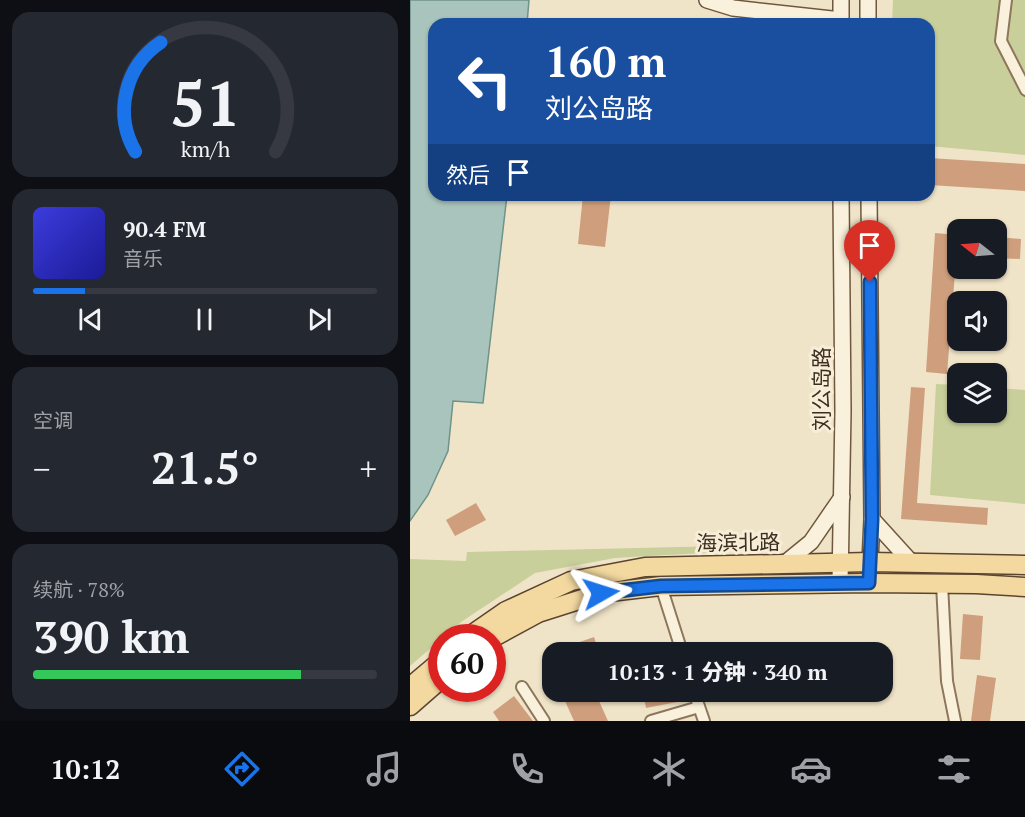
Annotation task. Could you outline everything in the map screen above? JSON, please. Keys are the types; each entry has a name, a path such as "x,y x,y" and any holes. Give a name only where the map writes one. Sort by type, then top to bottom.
{"main road":[{"path":"707,0 733,8 810,18"},
{"path":"841,0 841,18"},
{"path":"868,0 868,18"},
{"name":"刘公岛路","path":"840,584 842,201"},
{"path":"869,201 872,519 869,583"},
{"path":"784,564 811,542 842,497"},
{"path":"872,519 911,562"},
{"name":"海滨北路","path":"487,624 506,611 571,581 645,567 870,562 1025,565"},
{"name":"海滨北路","path":"506,630 538,613 601,593 661,586 869,583 1025,587"},
{"path":"410,687 428,672"},
{"path":"410,706 428,690"}],"street":[{"path":"1006,0 1001,41 1025,90"},
{"path":"942,584 947,681 955,721"},
{"path":"661,586 679,642"},
{"path":"522,687 544,721"},
{"path":"698,702 704,721"},
{"path":"651,721 699,707"}],"green space":[{"path":"893,0 1025,0 1025,155 935,147 935,18 892,18"},
{"path":"936,384 947,385 947,423 1007,423 1007,389 1025,390 1025,504 930,495"},
{"path":"723,546 722,552 615,558 535,573 459,624 428,624 428,650 410,666 410,559 466,561 467,552"}],"water":[{"path":"410,0 529,0 528,18 428,18 428,201 506,201 483,403 453,401 448,451 428,495 410,521"}],"building":[{"path":"935,158 1025,164 1025,191 935,185"},
{"path":"582,201 610,201 605,247 578,244"},
{"path":"935,233 947,234 947,279 955,279 954,291 947,291 947,351 949,351 947,374 926,372"},
{"path":"1007,238 1021,239 1020,259 1007,258"},
{"path":"911,387 925,388 917,503 988,508 987,525 901,519"},
{"path":"476,503 486,520 455,536 446,520"},
{"path":"963,614 983,616 980,660 960,659"},
{"path":"594,637 596,642 580,642"},
{"path":"977,675 996,678 990,721 971,721"},
{"path":"514,696 533,721 499,721 493,712"},
{"path":"565,702 599,702 608,721 574,721"},
{"path":"645,702 677,702 646,708"}],"route":[{"path":"601,593 661,586 869,583 872,519 870,282"}]}
